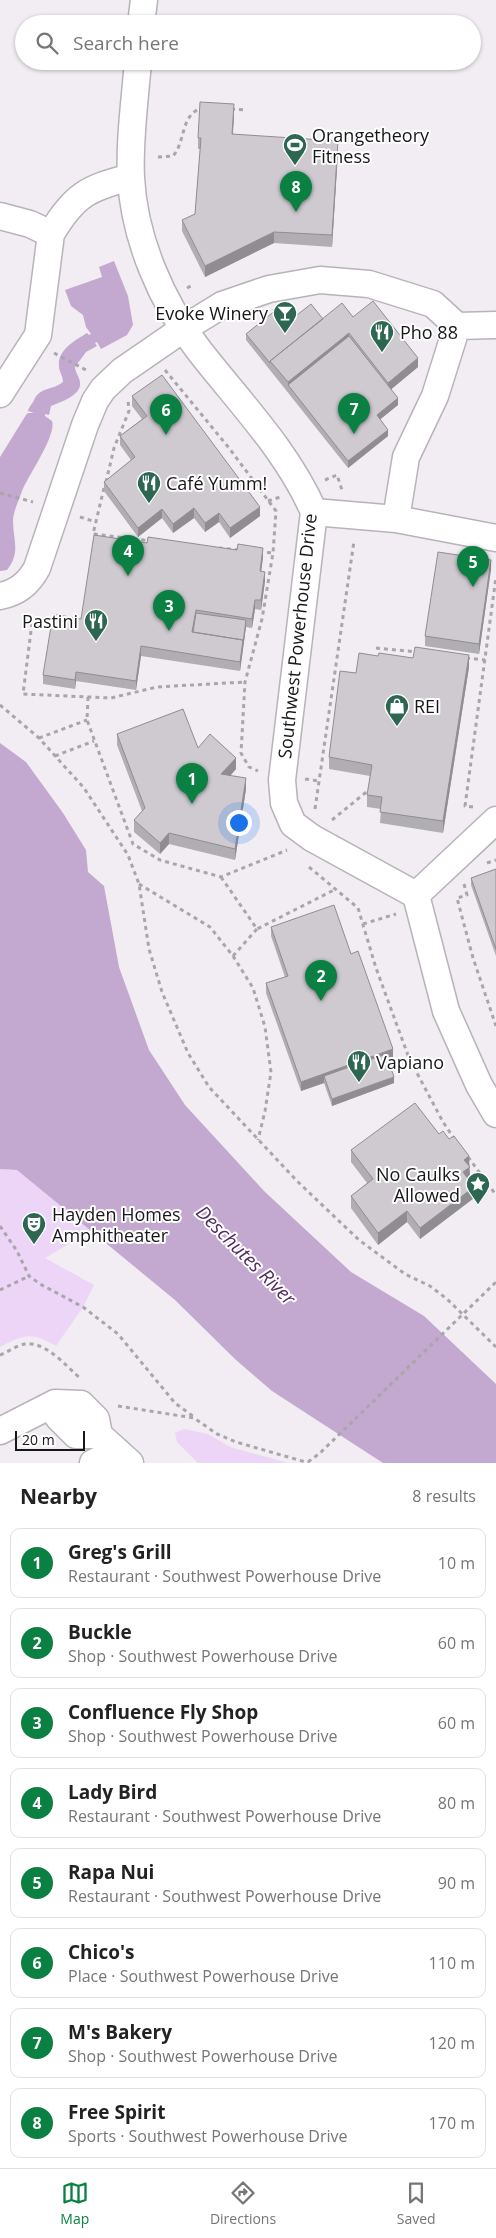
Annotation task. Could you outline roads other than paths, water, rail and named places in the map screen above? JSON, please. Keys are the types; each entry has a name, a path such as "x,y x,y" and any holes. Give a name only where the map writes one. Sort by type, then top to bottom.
{"street":[{"path":"142,15 144,0"},
{"name":"Southwest Powerhouse Drive","path":"137,70 131,177 134,204 144,245 165,295 183,329 281,452 304,488 314,512 282,780 284,803 293,824 410,904"},
{"path":"0,394 38,335 51,234 65,213 84,193 131,177"},
{"path":"0,216 30,224 51,234"},
{"path":"0,596 17,590 29,580 37,568 80,440 98,396 114,377 183,329 222,306 269,289 320,280 369,284 433,304 457,326 496,325"},
{"path":"396,520 406,457 435,396 457,326"},
{"path":"314,512 396,520 496,538"},
{"path":"484,818 410,904 446,1011 479,1085 496,1114"},
{"path":"0,1431 55,1403 81,1404 96,1419 115,1450 93,1463"}],"water":[{"path":"114,261 128,296 133,325 127,335 101,349 97,342 95,343 97,346 86,352 75,367 80,382 78,391 51,406 49,415 45,414 52,421 50,436 25,484 15,510 13,517 14,557 7,570 0,571 0,457 26,415 34,413 28,411 37,396 43,391 63,382 59,360 64,350 87,333 91,334 86,327 83,315 71,306 65,290 102,277 99,267"},
{"name":"Deschutes River","path":"0,743 26,762 63,813 86,850 88,872 104,886 119,967 149,1050 185,1105 264,1191 351,1272 424,1316 496,1384 496,1463 383,1463 272,1391 236,1360 175,1300 17,1170 0,1169"}],"place":[{"name":"Orangetheory Fitness","path":"295,166"},
{"name":"Free Spirit","path":"296,212"},
{"name":"Evoke Winery","path":"285,334"},
{"name":"Pho 88","path":"382,353"},
{"name":"M's Bakery","path":"354,434"},
{"name":"Chico's","path":"166,435"},
{"name":"Café Yumm!","path":"149,504"},
{"name":"Lady Bird","path":"128,576"},
{"name":"Rapa Nui","path":"473,587"},
{"name":"Confluence Fly Shop","path":"169,631"},
{"name":"Pastini","path":"96,642"},
{"name":"REI","path":"397,727"},
{"name":"Greg's Grill","path":"192,804"},
{"name":"Buckle","path":"321,1001"},
{"name":"Vapiano","path":"359,1083"},
{"name":"No Caulks Allowed","path":"478,1205"},
{"name":"Hayden Homes Amphitheater","path":"34,1245"}]}
